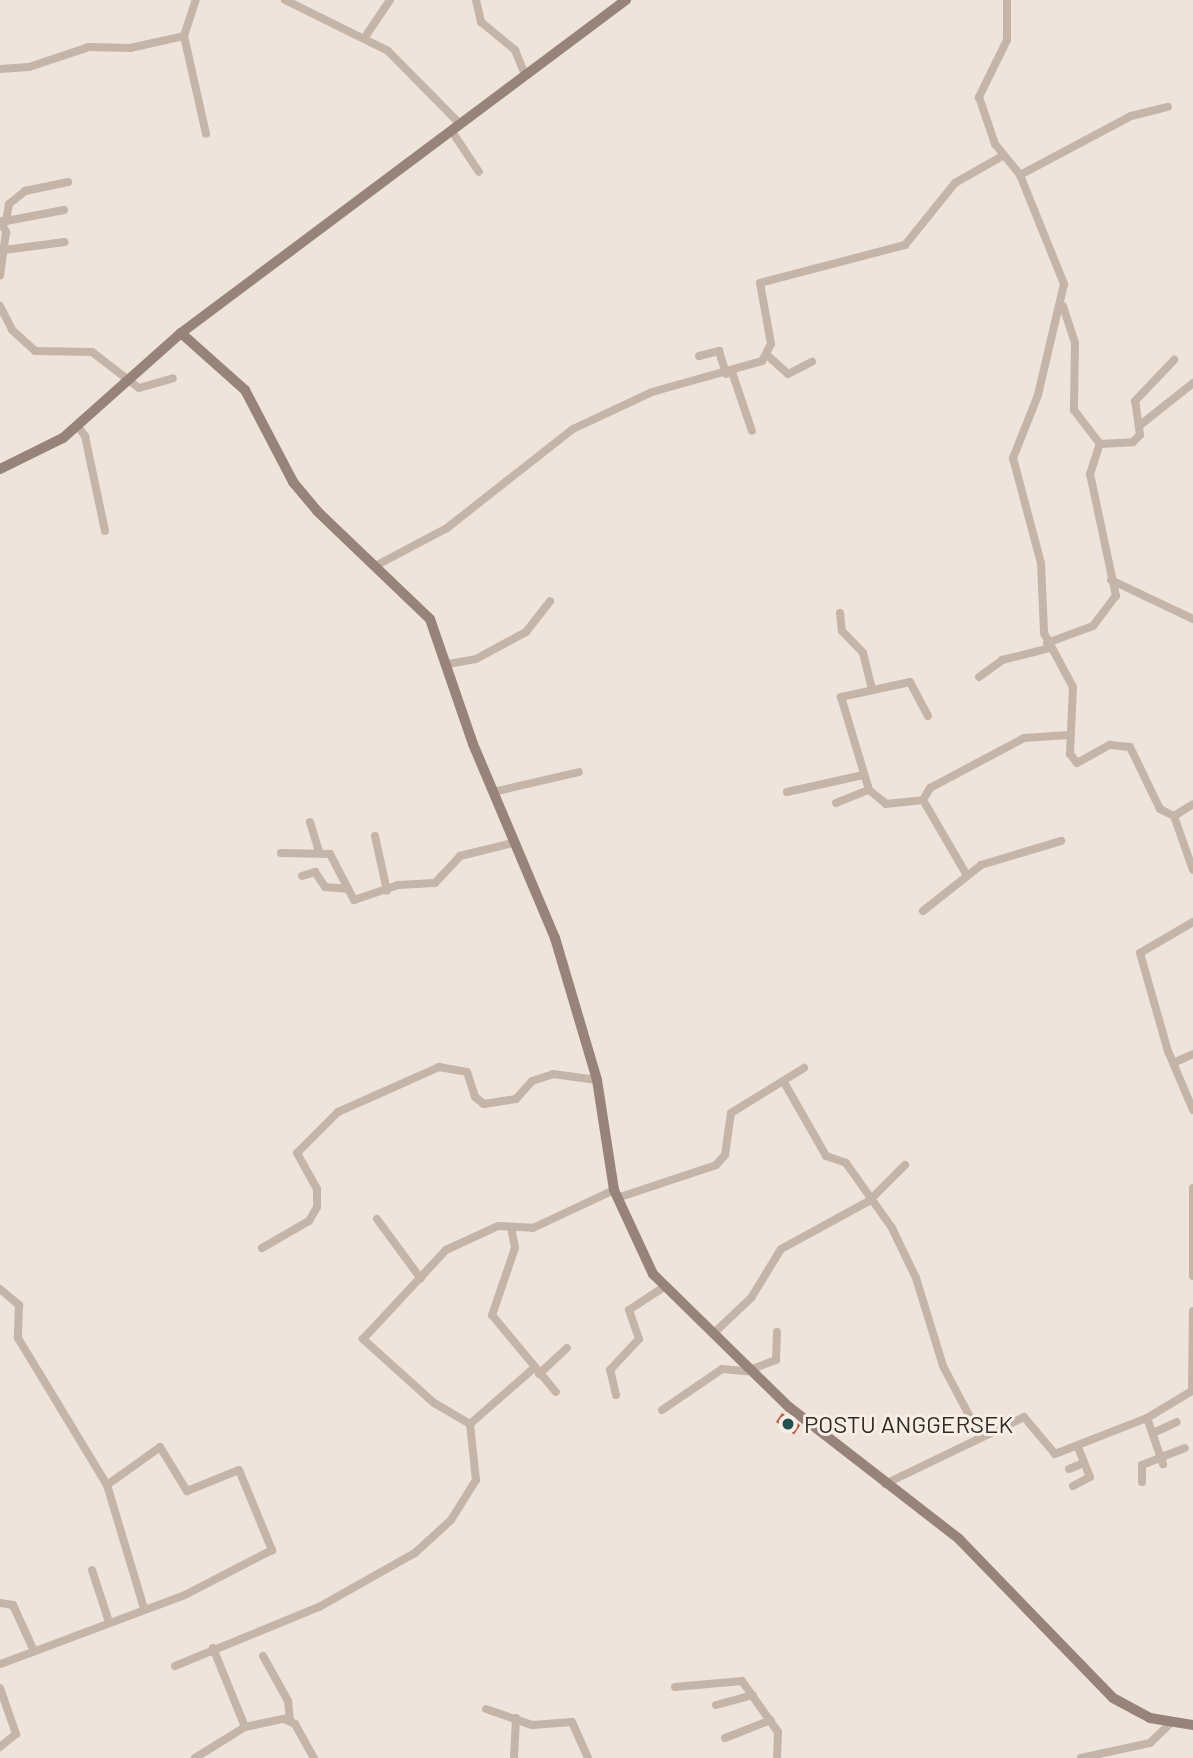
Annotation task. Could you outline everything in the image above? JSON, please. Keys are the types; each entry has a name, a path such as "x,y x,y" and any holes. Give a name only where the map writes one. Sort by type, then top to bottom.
{"street":[{"path":"196,0 184,36 206,134"},
{"path":"285,0 365,37 425,84 455,127 479,172"},
{"path":"365,37 390,0"},
{"path":"476,0 481,22 515,50 524,72"},
{"path":"0,469 42,451 77,425 128,375 181,333 524,72 625,0"},
{"path":"1007,0 1007,40 979,97 1004,155 1020,175 1062,275 1063,306 1075,343 1074,410 1100,444"},
{"path":"0,69 29,67 89,47 130,48 184,36"},
{"path":"1020,175 1131,116 1168,107"},
{"path":"812,362 788,374 768,356 760,283 905,245 955,183 1004,155"},
{"path":"0,276 5,250 3,221 9,204 25,191 68,182"},
{"path":"3,221 64,210"},
{"path":"5,250 64,242"},
{"path":"0,306 31,350 89,351 128,375 143,388 173,378"},
{"path":"1063,306 1013,458 1041,563 1049,646 1073,687 1070,754 1077,763 1110,745 1130,747 1160,809 1174,816 1193,870"},
{"path":"181,333 245,390 293,482 317,511 379,564 430,619 493,792 555,938 597,1080 616,1194 633,1239 664,1287 715,1332 789,1407 959,1539 1113,1698 1150,1718 1193,1725"},
{"path":"699,356 719,351 752,431"},
{"path":"379,564 447,528 573,429 652,392 729,373 768,356"},
{"path":"1100,444 1133,442 1139,426 1135,401 1174,360"},
{"path":"1139,426 1193,383"},
{"path":"77,425 85,436 105,531"},
{"path":"979,677 1002,660 1049,646 1097,622 1116,596 1090,474 1100,444"},
{"path":"1111,580 1193,619"},
{"path":"448,664 476,659 526,632 550,601"},
{"path":"839,613 842,631 863,653 872,689"},
{"path":"923,800 889,805 869,790 841,697 910,682 928,716"},
{"path":"923,800 930,788 1024,738 1069,735"},
{"path":"493,792 579,772"},
{"path":"787,792 863,775"},
{"path":"836,803 869,790"},
{"path":"923,800 966,874"},
{"path":"1174,816 1193,804"},
{"path":"310,822 319,851"},
{"path":"375,836 387,891"},
{"path":"923,911 966,874 1061,841"},
{"path":"281,853 319,851 334,858 346,889 354,900 435,883 460,856 513,843"},
{"path":"302,876 315,872 325,887 346,889"},
{"path":"1193,922 1140,950 1173,1063 1193,1110"},
{"path":"1173,1063 1193,1054"},
{"path":"262,1248 309,1221 319,1196 297,1153 351,1106 422,1073 455,1066 467,1072 475,1097 484,1104 516,1099 532,1081 553,1073 597,1080"},
{"path":"470,1424 434,1404 364,1343 446,1250 482,1231 511,1227 533,1228 616,1194 716,1165 725,1155 731,1113 785,1084 804,1068"},
{"path":"785,1084 826,1156 846,1163 869,1201 892,1228 916,1278 943,1366 981,1438"},
{"path":"715,1332 751,1298 781,1248 869,1201 905,1165"},
{"path":"1193,1188 1193,1276"},
{"path":"377,1219 421,1279"},
{"path":"511,1227 515,1248 491,1309 556,1392"},
{"path":"616,1395 610,1370 639,1339 628,1310 664,1287"},
{"path":"0,1289 19,1305 18,1338 107,1485 144,1608"},
{"path":"885,1484 1026,1418 1052,1453 1079,1447 1147,1418 1193,1392 1193,1311"},
{"path":"662,1409 722,1369 753,1369 777,1358 777,1332"},
{"path":"470,1424 566,1348"},
{"path":"1147,1418 1162,1460"},
{"path":"1153,1433 1177,1422"},
{"path":"175,1666 213,1648 307,1613 426,1545 468,1499 476,1480 470,1424"},
{"path":"0,1664 144,1608 272,1550 239,1470 187,1491 160,1447 107,1485"},
{"path":"1073,1486 1089,1479 1079,1447"},
{"path":"1142,1482 1142,1465 1162,1460 1185,1448"},
{"path":"1069,1469 1084,1463"},
{"path":"92,1570 109,1622"},
{"path":"0,1604 13,1605 34,1651"},
{"path":"213,1648 245,1727"},
{"path":"263,1656 288,1701 290,1720 314,1758"},
{"path":"675,1687 739,1679 778,1732 777,1758"},
{"path":"0,1688 16,1734 0,1747"},
{"path":"716,1705 753,1695"},
{"path":"486,1709 532,1725 572,1722 589,1758"},
{"path":"514,1758 516,1718"},
{"path":"195,1758 245,1727 290,1720"},
{"path":"725,1738 771,1720"},
{"path":"1081,1758 1150,1743 1172,1722"}],"building":[{"name":"POSTU ANGGERSEK","path":"782,1413 800,1425 794,1434 776,1422"}],"place":[{"name":"POSTU ANGGERSEK","path":"788,1424"}]}
